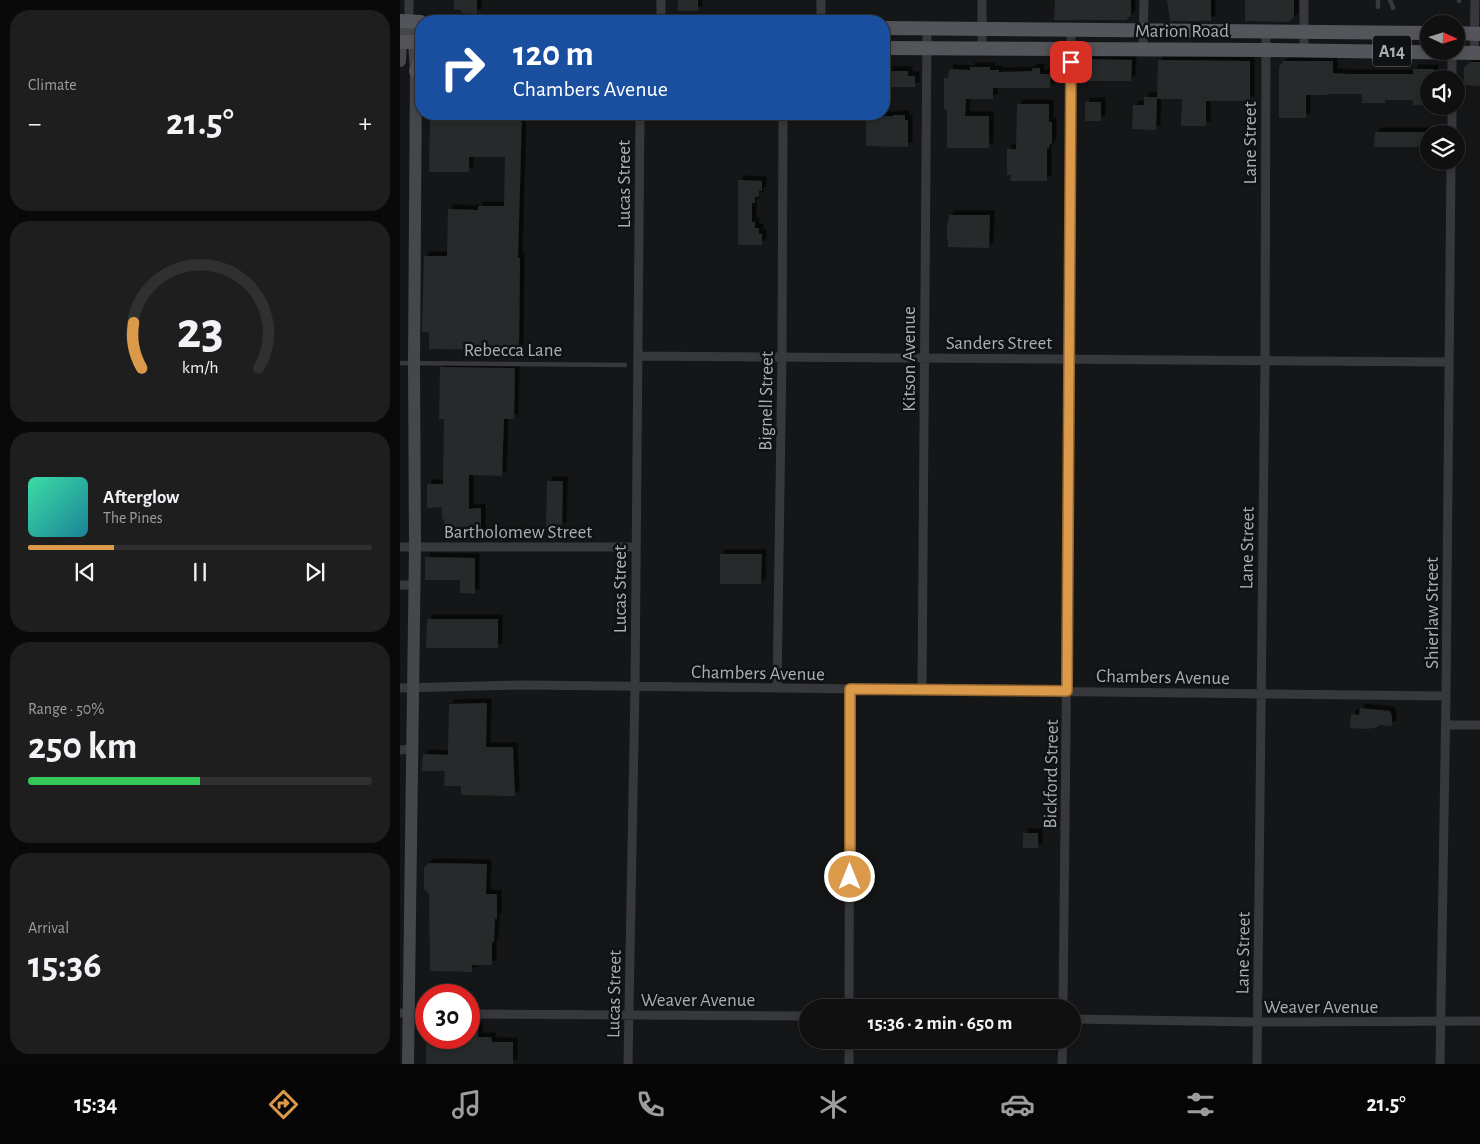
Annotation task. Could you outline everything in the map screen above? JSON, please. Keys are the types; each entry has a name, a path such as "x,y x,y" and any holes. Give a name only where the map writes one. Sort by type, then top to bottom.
{"main road":[{"path":"400,61 409,42 410,21"},
{"name":"Marion Road","path":"890,28 1420,33"},
{"path":"409,42 415,57"},
{"name":"Marion Road","path":"890,48 1420,52"},
{"path":"408,1064 404,1013 406,688 414,585 414,363 417,120"}],"street":[{"path":"409,0 410,21"},
{"path":"661,0 661,15"},
{"path":"821,0 821,15"},
{"path":"982,0 982,48"},
{"path":"1143,49 1144,0"},
{"path":"1304,0 1304,50"},
{"path":"1475,0 1477,53"},
{"name":"Kitson Avenue","path":"922,689 927,29"},
{"name":"Bickford Street","path":"1063,999 1070,359 1071,30"},
{"name":"Lane Street","path":"1257,1064 1266,32"},
{"name":"Lucas Street","path":"628,1064 635,687 640,120"},
{"name":"Bignell Street","path":"778,688 783,120"},
{"name":"Shierlaw Street","path":"1440,1064 1446,725 1451,170"},
{"name":"Sanders Street","path":"638,356 1449,362"},
{"name":"Bartholomew Street","path":"400,547 636,547"},
{"path":"400,584 414,585"},
{"name":"Chambers Avenue","path":"406,688 523,685 1446,696"},
{"path":"850,689 850,999"},
{"path":"1446,725 1480,725"},
{"name":"Weaver Avenue","path":"480,1014 799,1016"},
{"name":"Weaver Avenue","path":"1081,1019 1257,1022 1480,1021"},
{"path":"848,1064 849,1049"},
{"path":"1062,1064 1063,1049"}],"lane":[{"path":"1378,0 1378,7"},
{"path":"1392,0 1393,8"},
{"name":"Rebecca Lane","path":"400,363 625,364"}],"building":[{"path":"454,0 477,0 477,14 461,13 461,10 454,10"},
{"path":"678,0 698,0 698,11 678,11"},
{"path":"1055,0 1131,0 1131,15 1126,20 1054,20"},
{"path":"1167,0 1211,0 1211,21 1170,21"},
{"path":"1245,0 1294,0 1294,17 1289,22 1245,21"},
{"path":"1085,59 1132,60 1131,81 1084,81"},
{"path":"1158,60 1250,61 1250,101 1206,101 1206,126 1181,126 1182,99 1157,99"},
{"path":"1284,61 1333,61 1333,73 1413,74 1413,69 1434,70 1420,70 1420,105 1413,105 1413,100 1385,100 1385,103 1362,103 1362,94 1306,95 1306,118 1279,118 1279,66"},
{"path":"1470,62 1480,62 1480,86 1465,85 1464,68"},
{"path":"970,67 990,67 990,70 999,70 999,72 1032,71 1032,68 1040,68 1040,74 1051,74 1050,88 993,88 993,99 966,99 965,116 989,116 989,148 947,148 947,110 944,110 944,78 948,78 949,69 970,70"},
{"path":"890,71 908,71 908,76 915,76 915,87 890,87"},
{"path":"1144,97 1157,97 1156,130 1132,129 1133,105 1144,105"},
{"path":"1085,102 1101,102 1101,121 1085,121"},
{"path":"1017,104 1049,104 1049,122 1052,122 1052,144 1047,148 1047,181 1010,181 1011,175 1007,175 1007,149 1016,149"},
{"path":"905,115 905,120 908,120 908,147 866,146 866,120 890,120 890,116"},
{"path":"430,120 522,120 518,258 520,258 519,350 429,349 429,332 422,332 424,256 447,256 448,209 478,210 478,206 504,206 505,157 469,157 469,172 429,172"},
{"path":"1375,132 1420,132 1420,147 1374,147"},
{"path":"738,180 762,181 762,191 759,191 759,197 755,197 755,203 752,203 752,222 755,222 755,228 759,228 759,234 762,234 762,245 738,245"},
{"path":"949,215 990,215 989,248 948,247 947,222"},
{"path":"440,367 515,368 514,419 504,419 502,476 469,475 469,509 481,508 481,539 444,539 442,507 427,508 427,484 443,484 444,419 439,419"},
{"path":"547,481 563,481 562,527 546,527"},
{"path":"720,554 762,554 761,584 720,584"},
{"path":"425,557 475,558 475,594 460,593 460,580 425,580"},
{"path":"427,619 498,619 498,648 426,648"},
{"path":"487,703 486,747 513,747 515,796 461,795 461,786 444,786 445,771 422,771 423,754 448,755 449,704"},
{"path":"1360,708 1390,711 1392,726 1379,725 1378,727 1367,729 1350,728 1351,714 1359,715"},
{"path":"1023,833 1038,833 1038,848 1023,848"},
{"path":"429,863 487,864 486,894 497,894 497,919 495,919 494,942 492,942 492,965 472,965 472,972 430,971 429,894 424,889 424,868"},
{"path":"480,1037 491,1037 492,1042 513,1042 513,1064 426,1064 426,1049 480,1049"}],"route":[{"path":"850,877 850,689 1067,691 1071,62"}]}
